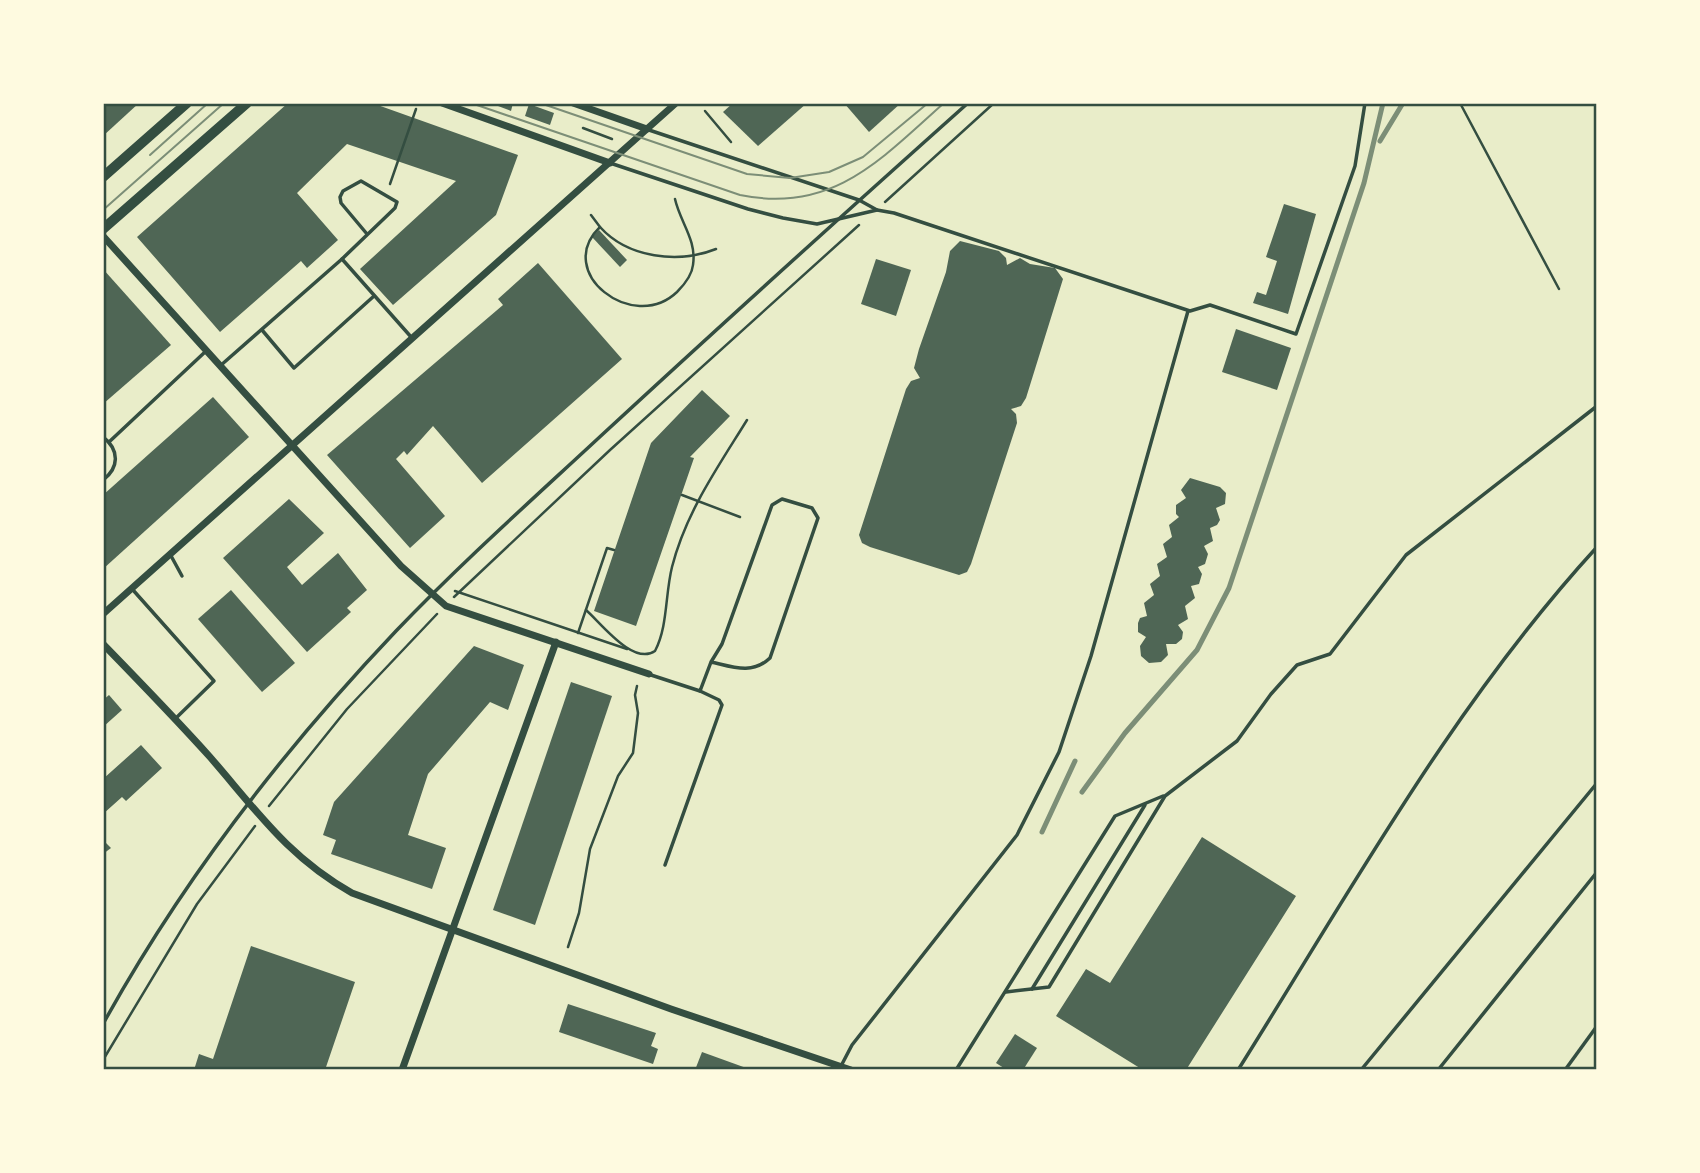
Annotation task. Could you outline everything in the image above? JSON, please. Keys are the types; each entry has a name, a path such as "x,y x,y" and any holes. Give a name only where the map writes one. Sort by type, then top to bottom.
{"main road":[{"path":"103,177 187,103"},
{"path":"103,229 247,103"}],"street":[{"path":"442,103 610,163"},
{"path":"573,103 647,129"},
{"path":"103,614 169,552 676,103"},
{"path":"103,236 219,368 401,566 432,595 446,606 649,674"},
{"path":"402,1070 556,642"},
{"path":"103,643 175,719 286,847 317,872 352,893 671,1009 851,1070"}],"lane":[{"path":"103,1024 162,928 249,803 337,694 432,595 695,348 968,103"},
{"path":"647,129 859,200 877,210 894,213 1188,311 1210,305 1296,334 1355,166 1365,103"},
{"path":"610,163 748,209 817,224 877,210"},
{"path":"219,368 342,260 395,208 397,202 361,181 343,191 340,197 341,203 367,234"},
{"path":"342,260 412,338"},
{"path":"262,330 294,368 374,296"},
{"path":"841,1066 852,1045 1017,835 1059,752 1091,656 1188,311"},
{"path":"109,442 205,352"},
{"path":"956,1070 1115,816 1165,796 1237,741 1270,694 1297,665 1330,654 1406,555 1597,406"},
{"path":"103,438 109,442 116,457 115,466 103,480"},
{"path":"700,691 711,662 722,644 772,505 782,499 812,508 818,518 770,658 759,668 744,670 711,662"},
{"path":"1238,1070 1411,794 1478,696 1534,621 1597,547"},
{"path":"169,552 182,576"},
{"path":"132,588 214,681 175,719"},
{"path":"649,674 700,691 719,700 722,705 665,865"},
{"path":"1361,1070 1597,783"},
{"path":"1006,992 1049,987 1165,796"},
{"path":"1031,989 1146,803"},
{"path":"1438,1070 1597,872"},
{"path":"1565,1070 1597,1026"}],"path":[{"path":"747,419 697,500 672,566 663,631 655,651 646,654 630,650 456,593 994,103"},
{"path":"1460,103 1559,289"},
{"path":"386,194 416,109"},
{"path":"705,111 731,142"},
{"path":"583,128 612,138"},
{"path":"600,226 587,241 585,262 607,295 631,306 653,304 672,296 688,279 693,268 691,237 679,217 676,199"},
{"path":"591,215 616,242 638,252 671,257 694,256 716,249"},
{"path":"682,495 740,517"},
{"path":"578,633 607,548 614,550"},
{"path":"586,610 630,650"},
{"path":"272,802 347,709 434,617"},
{"path":"646,654 646,663"},
{"path":"568,947 579,913 590,849 618,776 633,753 638,713 635,695 637,686"},
{"path":"103,1060 197,904 249,834"}],"building":[{"path":"103,103 139,103 103,136"},
{"path":"288,103 372,103 518,155 496,215 393,305 360,269 456,181 347,144 297,193 338,240 307,268 301,261 220,332 137,237"},
{"path":"490,103 513,103 511,111"},
{"path":"733,103 807,103 758,146 723,112"},
{"path":"844,103 901,103 869,132"},
{"path":"529,104 554,113 550,125 525,116"},
{"path":"1284,204 1316,214 1288,314 1253,303 1257,292 1266,295 1277,261 1266,257"},
{"path":"599,230 627,260 620,267 592,237"},
{"path":"960,241 999,251 1006,258 1007,265 1020,258 1030,264 1055,268 1063,279 1026,398 1021,406 1011,409 1016,414 1017,423 971,564 967,572 959,575 870,547 862,543 859,535 906,389 911,381 920,378 914,368 919,349 946,272 950,251"},
{"path":"876,259 911,270 896,316 861,304"},
{"path":"538,263 622,359 482,483 433,426 407,455 404,451 396,459 445,516 410,548 327,455 503,305 498,299"},
{"path":"103,269 171,345 103,404"},
{"path":"1236,329 1291,348 1277,390 1222,372"},
{"path":"702,390 730,416 690,457 694,458 636,626 594,611 651,443"},
{"path":"213,397 249,437 103,569 103,495"},
{"path":"1190,478 1220,487 1226,493 1225,504 1216,508 1220,520 1210,528 1213,541 1204,546 1208,554 1205,564 1198,567 1202,574 1199,584 1191,586 1195,598 1185,606 1188,619 1178,625 1183,632 1182,639 1176,644 1166,644 1168,655 1161,662 1149,663 1141,656 1140,646 1146,637 1138,632 1138,623 1140,618 1147,616 1144,603 1154,595 1150,584 1160,576 1157,564 1167,557 1163,544 1172,537 1169,525 1179,517 1176,514 1176,505 1186,498 1181,490"},
{"path":"289,499 324,533 287,567 302,585 338,553 367,590 347,608 351,612 307,652 223,558"},
{"path":"231,590 295,663 262,692 198,619"},
{"path":"474,646 524,665 508,710 490,702 428,774 408,835 446,848 432,889 331,854 336,840 323,835 334,802"},
{"path":"571,682 612,696 535,925 493,910"},
{"path":"109,695 122,710 103,727 103,700"},
{"path":"141,745 162,768 126,801 122,797 103,814 103,779"},
{"path":"1202,837 1296,896 1186,1070 1143,1070 1056,1016 1086,969 1110,983"},
{"path":"103,840 111,848 103,854"},
{"path":"251,946 355,982 325,1070 194,1070 199,1054 213,1059"},
{"path":"568,1004 656,1033 651,1046 658,1049 653,1064 559,1032"},
{"path":"1015,1034 1037,1048 1023,1070 1007,1070 996,1063"},
{"path":"702,1052 749,1069 749,1070 695,1070"}],"tram line":[{"path":"150,155 208,103"},
{"path":"103,210 224,103"},
{"path":"471,103 740,195 773,199 802,197 829,189 853,177 899,144 944,103"},
{"path":"540,103 747,174 790,178 829,172 863,157 928,103"}],"railway":[{"path":"1082,792 1125,733 1197,650 1229,588 1364,183 1383,103"},
{"path":"1380,141 1403,103"},
{"path":"1042,832 1075,761"}]}
